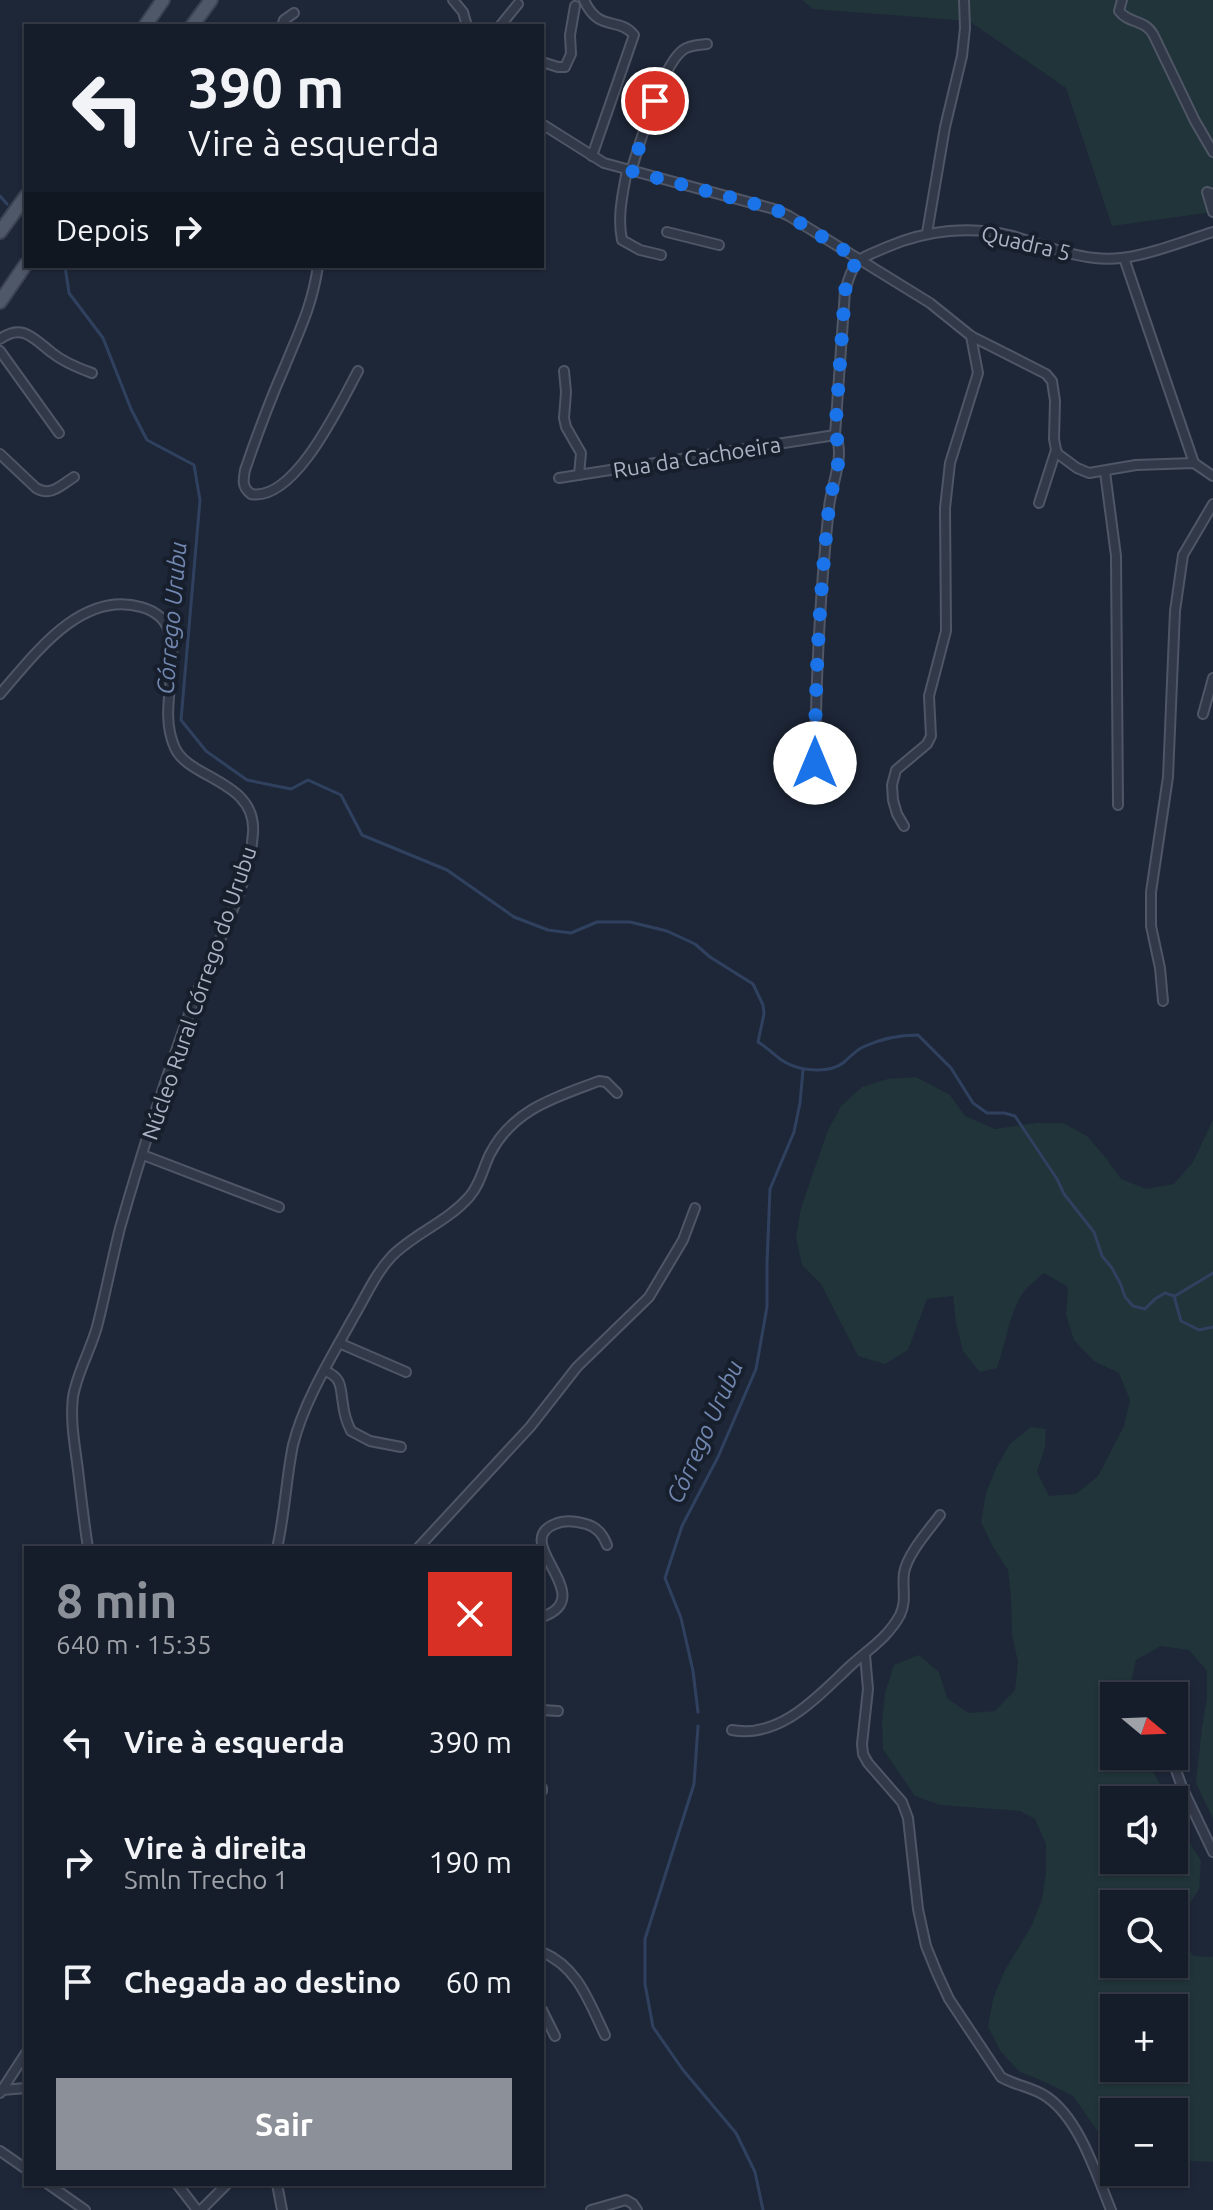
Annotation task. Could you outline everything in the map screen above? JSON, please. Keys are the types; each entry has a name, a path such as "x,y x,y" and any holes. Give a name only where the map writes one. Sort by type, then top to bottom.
{"main road":[{"path":"146,24 163,0"},
{"path":"193,24 211,0"},
{"path":"3,228 24,199"},
{"path":"0,302 24,267"}],"street":[{"path":"453,0 463,12 466,24"},
{"path":"584,0 596,19 629,29 634,35 592,156"},
{"path":"927,233 945,127 962,56 964,0"},
{"path":"1122,0 1119,11 1122,15 1148,26 1153,34 1213,152"},
{"path":"502,24 518,4"},
{"path":"544,63 565,67 571,54 570,35 575,6"},
{"path":"283,24 294,13"},
{"path":"661,255 640,250 622,240 620,209 629,171 666,73 681,51 707,44"},
{"path":"544,125 604,163 774,209 789,216 930,303 971,336 1049,377 1055,401 1056,450 1039,503"},
{"path":"1213,194 1207,192 1213,212"},
{"path":"667,232 719,245"},
{"name":"Quadra 5","path":"858,259 927,233 994,232 1096,259 1124,258 1213,232"},
{"path":"1124,258 1194,463"},
{"path":"815,792 817,643 829,505 839,451 835,435 845,291 858,259"},
{"path":"318,268 308,313 245,470 245,490 251,494 266,494 284,485 301,467 358,371"},
{"path":"0,339 9,333 26,333 69,364 92,373"},
{"path":"904,826 897,814 892,785 896,770 927,744 931,736 929,696 946,631 945,508 948,478 978,373 971,336"},
{"path":"0,351 59,433"},
{"path":"564,371 564,418 581,453 579,475"},
{"name":"Rua da Cachoeira","path":"559,478 835,435"},
{"path":"1056,450 1064,459 1089,473 1136,465 1194,463 1213,476"},
{"path":"0,454 43,492 54,490 74,477"},
{"path":"1105,472 1116,540 1118,805"},
{"path":"1163,1001 1151,926 1151,892 1168,777 1175,611 1183,555 1213,504"},
{"name":"Núcleo Rural Córrego do Urubu","path":"0,694 58,632 85,613 105,606 121,605 138,606 154,612 163,618 170,635 171,673 167,706 174,746 184,760 224,783 236,794 251,816 254,827 249,859 238,893 196,995 143,1155 120,1231 97,1328 74,1395 73,1432 88,1546"},
{"path":"1203,714 1213,678"},
{"path":"277,1546 294,1445 302,1418 339,1343 389,1259 408,1240 461,1206 477,1187 491,1153 514,1123 541,1103 599,1081 606,1082 617,1093"},
{"path":"143,1155 279,1207"},
{"path":"420,1546 530,1427 577,1367 649,1297 683,1240 695,1208"},
{"path":"339,1343 406,1372"},
{"path":"325,1371 333,1374 341,1384 351,1431 370,1441 401,1447"},
{"path":"732,1730 749,1732 798,1713 885,1638 904,1604 907,1563 940,1515"},
{"path":"543,1546 543,1535 550,1526 562,1521 582,1522 595,1527 607,1545"},
{"path":"544,1550 559,1577 563,1596 552,1614 544,1616"},
{"path":"865,1655 868,1689 863,1754 902,1802 908,1818 918,1909 926,1946 937,1973 949,1999 1001,2077 1013,2085 1044,2094 1067,2119 1084,2146 1111,2210"},
{"path":"544,1710 558,1711"},
{"path":"1176,1770 1213,1852"},
{"path":"544,1953 570,1970 582,1987 605,2035"},
{"path":"544,2014 555,2036"},
{"path":"1,2091 24,2056"},
{"path":"1,2091 24,2088"},
{"path":"0,2151 24,2168"},
{"path":"51,2186 85,2210"},
{"path":"179,2186 199,2210 225,2186"},
{"path":"277,2186 282,2210"},
{"path":"591,2210 626,2200 637,2210"}],"green space":[{"path":"802,0 1213,0 1213,212 1112,226 1066,88 969,21 813,9"},
{"path":"916,1077 950,1095 965,1116 995,1129 1063,1123 1087,1136 1121,1179 1146,1189 1174,1184 1193,1162 1213,1120 1213,1819 1196,1783 1207,1699 1207,1671 1189,1650 1161,1646 1136,1660 1131,1682 1100,1682 1100,1770 1152,1770 1161,1786 1100,1786 1100,1874 1188,1874 1188,1840 1201,1861 1199,1889 1188,1906 1188,1890 1100,1890 1100,1978 1188,1978 1188,1949 1194,1956 1213,1957 1213,2162 1188,2161 1188,2098 1100,2098 1100,2135 1073,2096 1020,2072 1001,2052 988,2027 993,1999 1004,1972 1032,1925 1042,1899 1046,1844 1035,1819 1020,1811 940,1805 915,1796 883,1749 885,1693 894,1665 919,1655 939,1672 947,1698 968,1713 995,1711 1015,1690 1018,1662 1012,1635 1008,1570 981,1522 986,1493 1010,1444 1031,1427 1046,1429 1045,1447 1037,1472 1049,1496 1076,1494 1098,1476 1124,1426 1130,1400 1119,1373 1094,1361 1074,1340 1066,1315 1068,1287 1044,1273 1020,1298 997,1368 980,1372 963,1351 953,1296 927,1299 908,1350 885,1364 858,1356 821,1284 802,1265 796,1237 801,1208 828,1130 841,1106 862,1087 888,1079"}],"waterway":[{"path":"0,196 7,204"},
{"name":"Córrego Urubu","path":"65,268 69,293 103,338 131,409 147,440 194,465 200,500 181,720 206,751 247,780 291,789 308,780 341,795 362,835 447,870 514,917 548,930 571,933 597,922 630,922 667,931 695,944 753,984 764,1014 758,1042 790,1064 805,1069 830,1069 869,1044 918,1035 951,1068 973,1103 987,1113 1015,1116 1064,1194 1094,1232 1102,1256 1133,1306 1145,1309 1165,1293 1174,1296 1181,1321 1199,1330 1213,1327"},
{"name":"Córrego Urubu","path":"698,1712 681,1618 665,1578 682,1526 718,1457 756,1369 767,1307 770,1189 794,1132 803,1070"},
{"name":"Córrego Urubu","path":"1175,1296 1213,1273"},
{"name":"Córrego Urubu","path":"698,1726 694,1784 645,1939 645,1984 653,2027 683,2070 736,2133 755,2172 763,2210"}],"route":[{"path":"655,101 631,171 774,209 858,259 845,291 835,435 839,451 829,505 817,643 815,763"}]}
